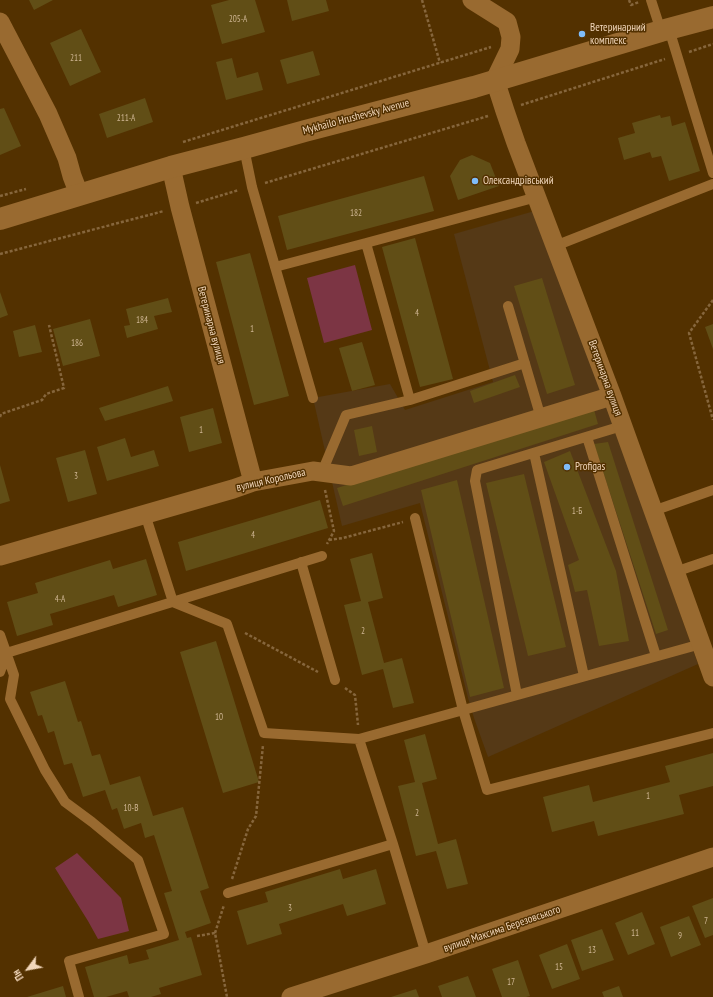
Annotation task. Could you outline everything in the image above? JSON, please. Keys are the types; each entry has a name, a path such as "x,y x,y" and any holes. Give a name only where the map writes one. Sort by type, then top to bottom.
{"street":[{"path":"472,0 506,22 511,37 510,49 495,80"},
{"name":"Mykhailo Hrushevsky Avenue","path":"0,219 172,167 474,87 713,17"},
{"path":"0,22 48,114 67,158 77,189 77,196"},
{"name":"Ветеринарна вулиця","path":"495,80 504,111 612,396 713,677"},
{"name":"Ветеринарна вулиця","path":"172,167 180,207 253,482"},
{"name":"вулиця Корольова","path":"0,556 253,482 313,471 351,476 612,396"},
{"name":"вулиця Максима Березовського","path":"291,997 426,954 713,857"}],"lane":[{"path":"651,0 677,55 713,173"},
{"path":"244,148 252,187 313,398"},
{"path":"555,246 713,184"},
{"path":"275,267 537,197"},
{"path":"366,243 410,400"},
{"path":"508,306 541,418"},
{"path":"322,472 346,415 410,400 524,363"},
{"path":"517,695 475,480 477,470 622,426"},
{"path":"588,437 656,656"},
{"path":"534,453 584,676"},
{"path":"653,511 713,490"},
{"path":"145,514 173,602"},
{"path":"415,518 463,710 487,790 713,733"},
{"path":"4,654 322,556"},
{"path":"675,572 713,560"},
{"path":"301,562 335,680"},
{"path":"173,602 227,624 264,733 360,739 701,644"},
{"path":"0,635 4,654 14,675 10,699 45,770 65,802 138,860 164,934 69,961 80,997"},
{"path":"0,672 4,654"},
{"path":"360,739 426,954"},
{"path":"228,893 393,844"}],"path":[{"path":"422,0 440,63"},
{"path":"629,0 630,5"},
{"path":"178,144 511,42"},
{"path":"0,254 252,187 483,118 713,44"},
{"path":"713,300 689,333 713,420"},
{"path":"0,417 1,414 42,400 46,394 64,388 50,325"},
{"path":"322,472 334,531 322,556"},
{"path":"329,540 343,538 415,518"},
{"path":"227,624 335,680 355,695 360,739"},
{"path":"227,997 215,933 248,829 256,816 264,733"},
{"path":"197,936 215,933"}],"shaded area":[{"path":"538,210 698,664 488,757 468,698 420,503 342,526 313,398 390,384 405,410 493,382 454,234"},
{"path":"355,265 372,330 324,343 307,278"},
{"path":"77,853 121,898 129,931 98,939 55,868"}],"building":[{"path":"29,0 53,0 34,10"},
{"path":"229,0 255,0 265,32 222,44 211,5"},
{"path":"287,0 326,0 329,11 292,21"},
{"path":"81,29 101,72 70,86 50,43"},
{"path":"313,51 320,75 287,84 280,60"},
{"path":"232,58 237,78 258,72 263,90 226,100 216,62"},
{"path":"145,98 153,122 107,138 99,114"},
{"path":"4,108 21,146 0,155 0,109"},
{"path":"660,115 661,118 670,116 672,126 685,122 700,171 669,181 661,156 652,158 650,152 624,160 618,138 635,133 632,123"},
{"name":"Олександрівський","path":"472,155 490,163 499,186 458,200 450,176 460,160"},
{"path":"424,176 434,211 287,250 278,216"},
{"path":"415,238 453,379 420,387 382,247"},
{"path":"250,253 289,396 254,405 216,262"},
{"path":"542,278 575,385 547,394 514,286"},
{"path":"0,292 8,315 0,318"},
{"path":"168,298 172,312 154,316 158,329 127,338 124,326 130,325 126,309"},
{"path":"90,319 100,356 63,366 53,329"},
{"path":"713,324 713,349 705,327"},
{"path":"35,325 42,352 19,357 13,331"},
{"path":"362,342 375,385 352,391 339,348"},
{"path":"515,375 520,387 474,403 470,391"},
{"path":"168,386 173,401 105,421 99,408"},
{"path":"593,406 598,424 343,506 337,488"},
{"path":"213,408 222,443 189,452 180,417"},
{"path":"372,426 377,452 359,456 354,430"},
{"path":"125,438 131,457 154,450 159,466 107,481 97,447"},
{"path":"608,442 668,630 656,634 594,444"},
{"path":"85,450 97,494 68,502 56,458"},
{"path":"570,451 616,571 629,641 599,646 587,590 575,592 568,565 579,560 544,462"},
{"path":"0,465 10,501 0,504"},
{"path":"524,474 566,647 528,656 486,483"},
{"path":"457,480 504,688 470,697 421,490"},
{"path":"320,500 328,528 186,571 178,542"},
{"path":"372,553 383,598 368,602 384,663 402,658 414,703 393,708 383,669 362,675 344,605 361,601 350,559"},
{"path":"146,559 157,595 118,607 114,595 50,614 53,625 17,636 7,602 38,593 35,583 110,560 113,569"},
{"path":"216,641 259,782 223,793 180,652"},
{"path":"65,681 78,722 81,721 92,756 100,754 110,785 140,776 153,816 183,807 209,888 200,891 211,923 185,932 187,938 191,937 202,975 159,988 161,994 151,997 129,997 127,991 106,997 94,997 85,967 127,955 129,964 149,959 146,950 179,940 164,893 172,891 154,835 145,838 141,823 124,829 117,808 112,810 105,790 83,797 72,763 64,765 54,731 48,733 42,715 38,716 30,692"},
{"path":"425,734 437,779 422,783 438,844 456,839 468,884 447,889 436,851 416,856 398,786 415,782 404,740"},
{"path":"713,753 713,786 679,795 684,814 598,836 594,821 552,832 543,797 589,785 593,802 670,782 665,766"},
{"path":"340,869 343,879 376,869 386,904 347,916 343,904 279,924 282,934 247,945 237,911 268,902 265,892"},
{"path":"713,898 713,935 705,938 692,906"},
{"path":"642,912 655,944 628,955 615,923"},
{"path":"689,916 701,945 671,957 660,927"},
{"path":"602,929 614,960 582,971 571,940"},
{"path":"567,944 580,979 552,989 539,955"},
{"path":"518,960 530,996 502,997 492,969"},
{"path":"468,976 476,997 442,997 438,986"},
{"path":"63,986 66,997 27,997"},
{"path":"619,986 623,997 604,997 602,992"},
{"path":"416,989 419,997 391,997"}],"place":[{"name":"Ветеринарний комплекс","path":"582,34"},
{"name":"Олександрівський","path":"475,181"},
{"name":"Profigas","path":"567,467"}]}
